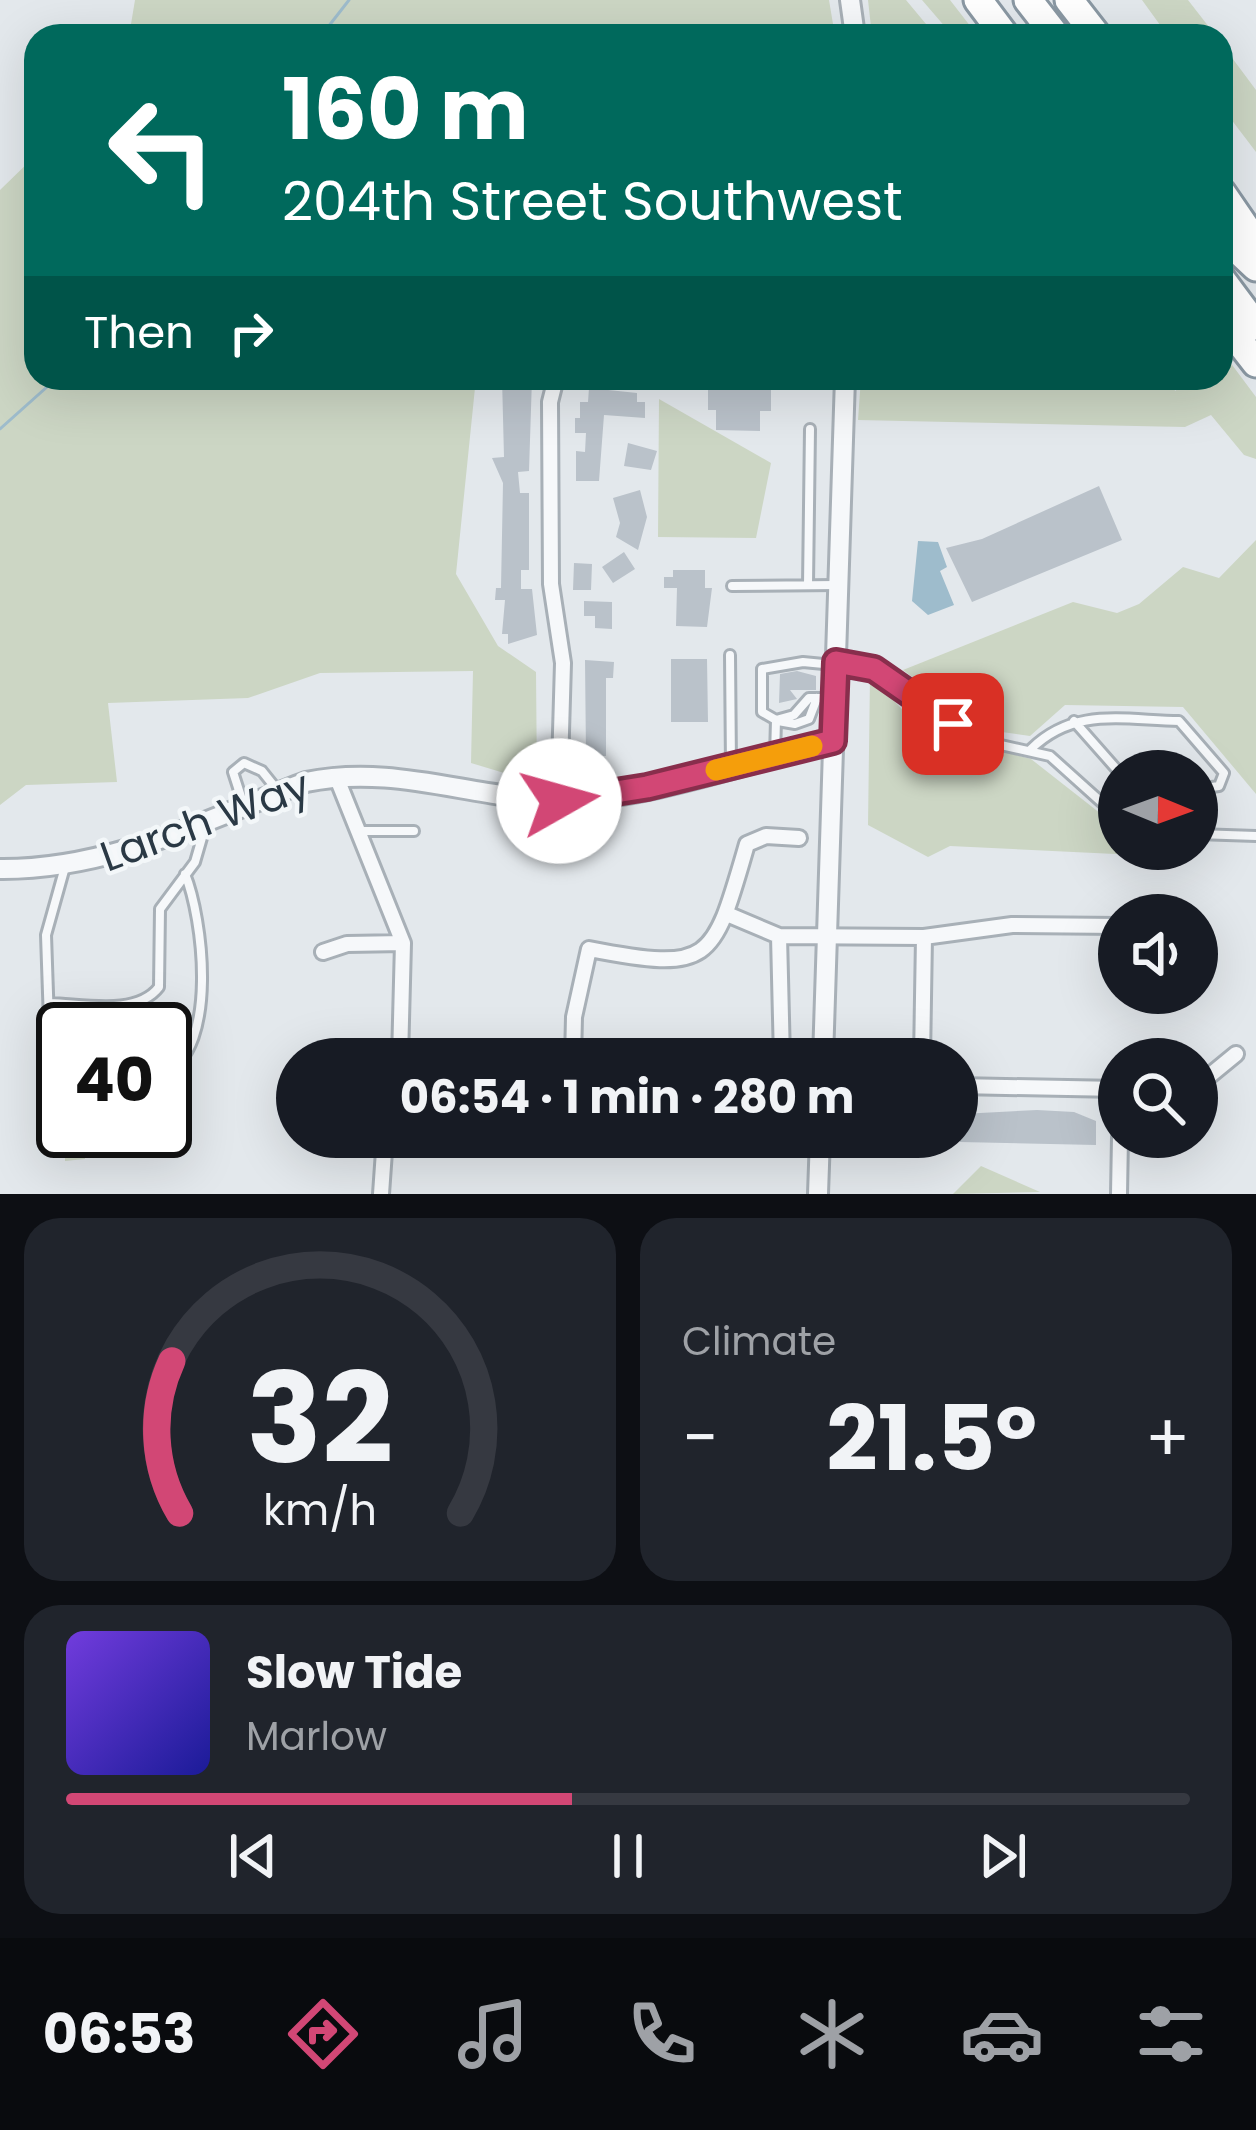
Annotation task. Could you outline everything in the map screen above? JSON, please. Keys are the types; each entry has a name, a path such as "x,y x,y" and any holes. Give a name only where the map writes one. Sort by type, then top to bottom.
{"highway":[{"path":"1028,0 1047,24"},
{"path":"1069,0 1088,24"},
{"path":"1233,204 1256,228"},
{"path":"1233,209 1256,243"},
{"path":"1233,245 1256,266"},
{"path":"1233,295 1256,326"},
{"path":"1233,333 1256,363"}],"street":[{"path":"553,390 551,584 563,663 559,801"},
{"path":"824,1038 833,741 820,698 836,662 845,390"},
{"name":"Larch Way","path":"0,868 65,868 336,776 428,778 559,801 833,741"},
{"path":"336,776 403,943 401,1038"},
{"path":"573,1038 589,949 665,964 687,960 710,941 727,914 746,844 766,836 799,838"},
{"path":"727,914 779,936 924,937 1012,925 1098,926"},
{"path":"779,936 781,1038"},
{"path":"922,1038 924,937"},
{"path":"322,952 347,944 403,943"},
{"path":"1218,1069 1236,1054"},
{"path":"978,1086 1098,1089"},
{"path":"381,1194 384,1158"},
{"path":"818,1194 819,1158"},
{"path":"1119,1194 1120,1158"}],"lane":[{"path":"808,585 810,429"},
{"path":"732,586 838,585"},
{"path":"730,655 731,766"},
{"path":"776,721 762,712 762,669 836,662 874,669 983,741 1050,756 1098,796"},
{"path":"776,721 820,698"},
{"path":"1031,749 1053,728 1073,720 1179,721 1205,750"},
{"path":"1073,720 1100,750"},
{"path":"775,756 776,721"},
{"path":"243,806 233,772 244,763 262,771 279,792"},
{"path":"141,1002 159,987 160,909 203,847 206,820"},
{"path":"358,831 414,831"},
{"path":"1218,835 1256,836"},
{"path":"51,1002 46,935 65,868"},
{"path":"185,874 201,920 198,1017 192,1033"}],"green space":[{"path":"135,0 829,0 833,24 131,24"},
{"path":"868,0 906,0 926,24 871,24"},
{"path":"922,0 950,0 969,24 943,24"},
{"path":"1142,0 1188,0 1207,24 1159,24"},
{"path":"1233,59 1256,90 1256,152 1233,122"},
{"path":"24,167 24,390 475,390 456,574 498,646 536,672 537,783 471,763 473,671 320,673 248,698 108,703 117,782 26,785 0,805 0,190"},
{"path":"1233,366 1256,397 1256,459 1244,455 1211,415 1185,427 858,420 860,390 1233,390"},
{"path":"659,399 771,463 756,538 658,537"},
{"path":"1256,540 1256,794 1183,707 1065,705 1030,736 981,729 903,670 1073,602 1117,613 1139,604 1183,567 1219,578"},
{"path":"870,676 922,730 1031,759 1098,812 1098,853 950,846 928,857 868,825"},
{"path":"981,1166 1040,1192 953,1194"}],"water":[{"path":"918,541 938,542 947,567 940,571 954,605 928,615 912,601"}],"building":[{"path":"502,390 532,390 529,471 518,472 520,493 529,493 529,570 521,570 521,589 532,589 537,635 508,644 508,634 502,634 505,600 495,600 496,588 501,588 503,483 492,458 504,457"},
{"path":"589,390 637,393 637,402 645,402 645,418 604,415 599,481 576,481 576,451 585,452 586,433 575,433 575,418 580,418 580,402 588,402"},
{"path":"708,390 771,390 771,411 760,411 760,431 716,430 716,410 708,410"},
{"path":"628,443 657,451 651,470 624,466"},
{"path":"1099,486 1122,540 972,602 946,548 982,539"},
{"path":"640,490 647,517 638,550 616,537 620,523 613,498"},
{"path":"624,552 635,569 613,583 602,567"},
{"path":"574,563 592,564 591,590 573,590"},
{"path":"673,570 705,570 705,588 712,588 707,627 676,626 677,588 664,588 664,577 673,577"},
{"path":"584,601 612,602 612,629 595,628 595,616 584,616"},
{"path":"671,659 707,659 708,722 671,722"},
{"path":"585,660 614,662 613,678 606,678 606,756 586,756"},
{"path":"797,671 816,676 816,690 790,690 797,699 779,703 780,674"},
{"path":"1074,1112 1096,1121 1096,1145 978,1142 978,1113"}],"waterway":[{"path":"330,24 349,0"},
{"path":"0,429 44,390"}],"slow traffic":[{"path":"716,770 812,746"}],"route":[{"path":"559,801 647,787 833,741 836,662 874,669 953,724"}]}
